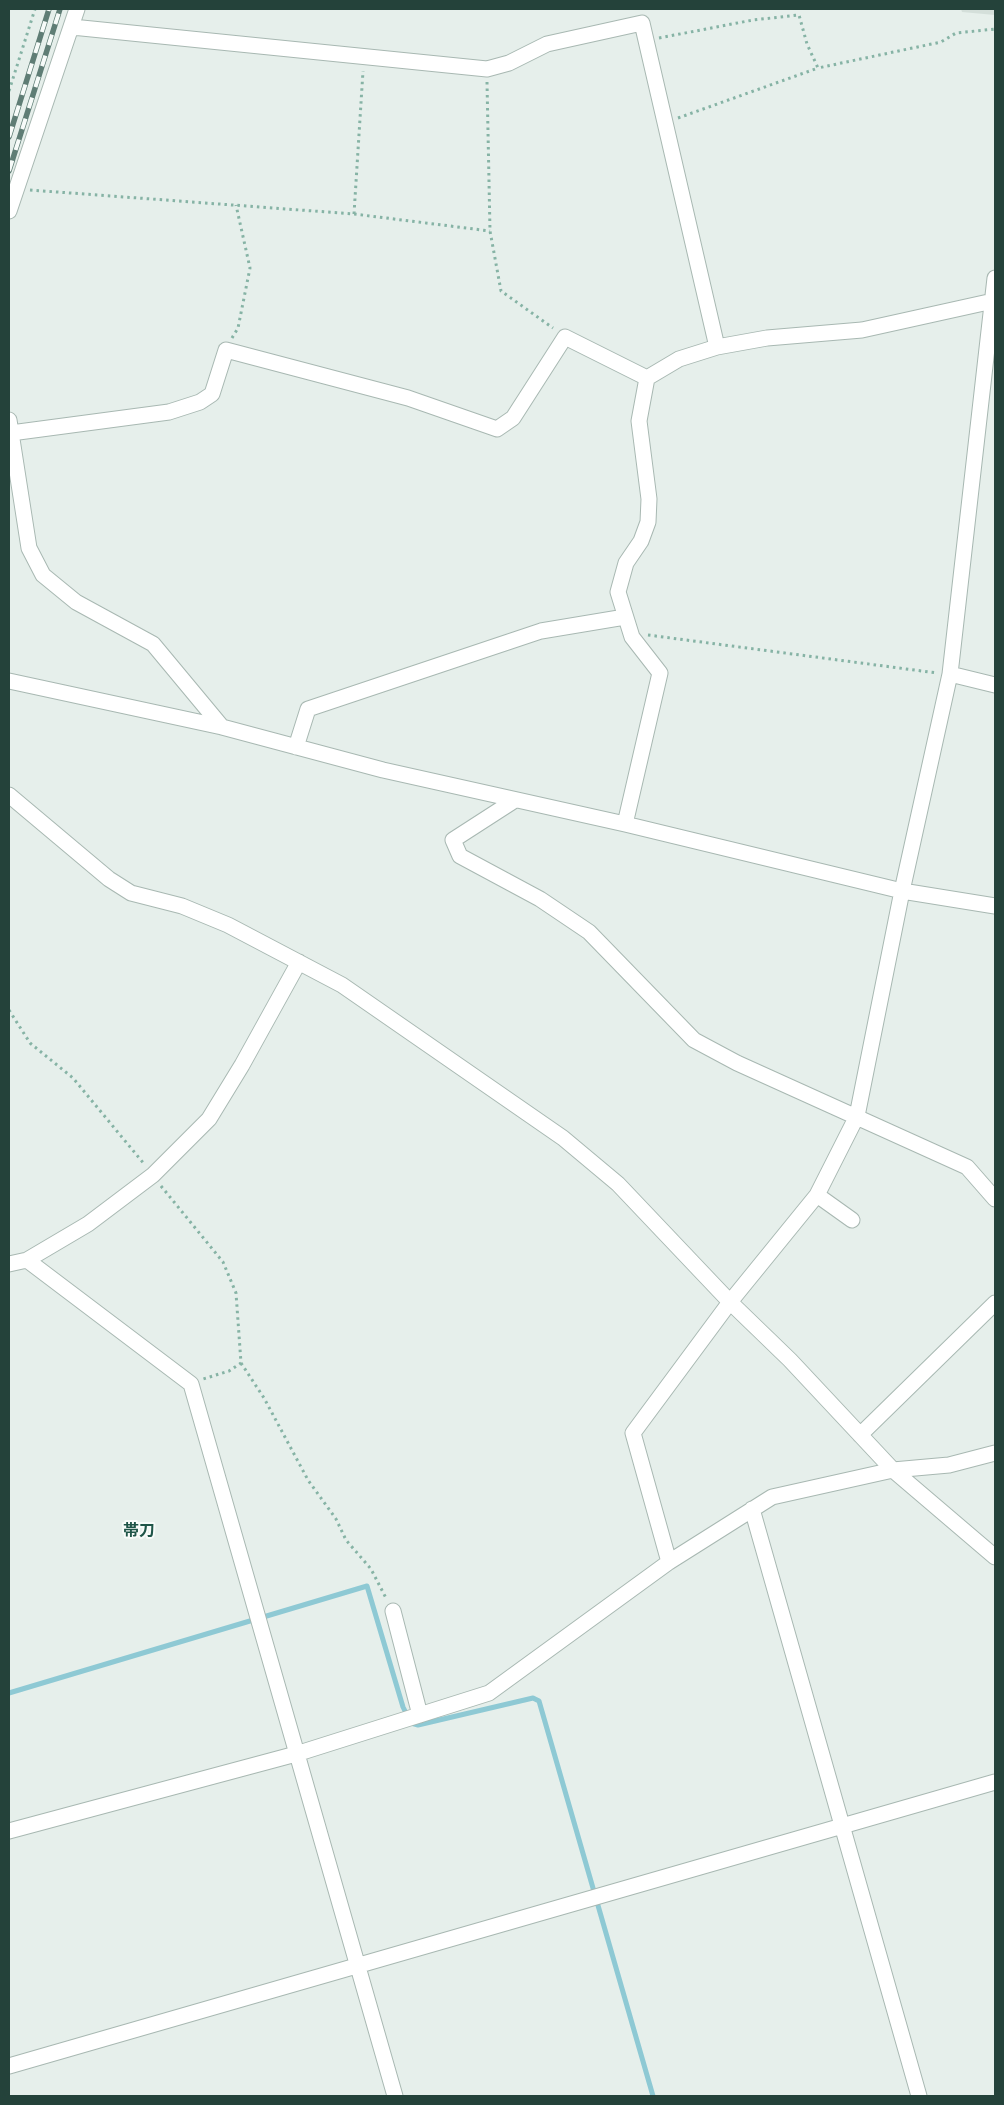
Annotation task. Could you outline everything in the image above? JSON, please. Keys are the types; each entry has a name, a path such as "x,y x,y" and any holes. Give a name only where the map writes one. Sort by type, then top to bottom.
{"street":[{"path":"9,211 77,9"},
{"path":"72,27 487,69 509,63 547,44 642,23 717,347"},
{"path":"669,1562 633,1432 730,1302 817,1195 857,1116 902,891 950,674 995,278"},
{"path":"624,824 660,673 632,637 618,592 626,563 641,540 648,522 648,499 639,421 647,378 679,359 717,347 767,338 862,330 993,301"},
{"path":"222,727 153,644 118,623 76,602 43,575 29,548 10,426 168,412 200,402 212,394 226,350 408,398 497,428 514,418 565,337 647,378"},
{"path":"296,747 308,709 541,631 625,617"},
{"path":"950,674 995,685"},
{"path":"9,681 222,727 383,770 624,824 902,891 995,906"},
{"path":"9,795 109,879 131,893 182,906 228,925 342,985 563,1138 618,1184 730,1302 790,1360 893,1470 995,1558"},
{"path":"515,800 453,840 460,856 540,899 589,932 694,1040 737,1064 857,1116 967,1167 995,1199"},
{"path":"9,1264 27,1260 88,1224 153,1175 209,1119 242,1065 299,962"},
{"path":"817,1195 852,1220"},
{"path":"27,1260 191,1384 395,2096"},
{"path":"860,1435 995,1303"},
{"path":"9,1831 296,1754 489,1693 669,1562 772,1497 893,1470 949,1465 995,1453"},
{"path":"752,1508 920,2096"},
{"path":"393,1611 420,1715"},
{"path":"9,2066 995,1782"}],"path":[{"path":"9,91 35,9"},
{"path":"646,40 753,20 800,14 807,44 818,68"},
{"path":"665,123 818,68 940,42 956,33 995,29"},
{"path":"354,214 364,56"},
{"path":"487,69 490,231 501,291 565,337"},
{"path":"16,189 354,214 490,231"},
{"path":"226,350 238,328 250,268 236,205"},
{"path":"632,637 650,635 950,674"},
{"path":"9,1010 30,1043 73,1078 223,1262 236,1293 241,1363 264,1398 308,1480 336,1519 346,1540 371,1569 393,1611"},
{"path":"191,1384 229,1371 241,1363"}],"shaded area":[{"path":"961,9 995,9 995,15 962,12"}],"waterway":[{"path":"9,1693 367,1586 403,1707 411,1723 418,1725 533,1698 539,1701 653,2096"}],"railway":[{"path":"9,137 49,9"},
{"path":"9,171 60,9"}],"district":[{"name":"帯刀","path":"139,1533"}]}
